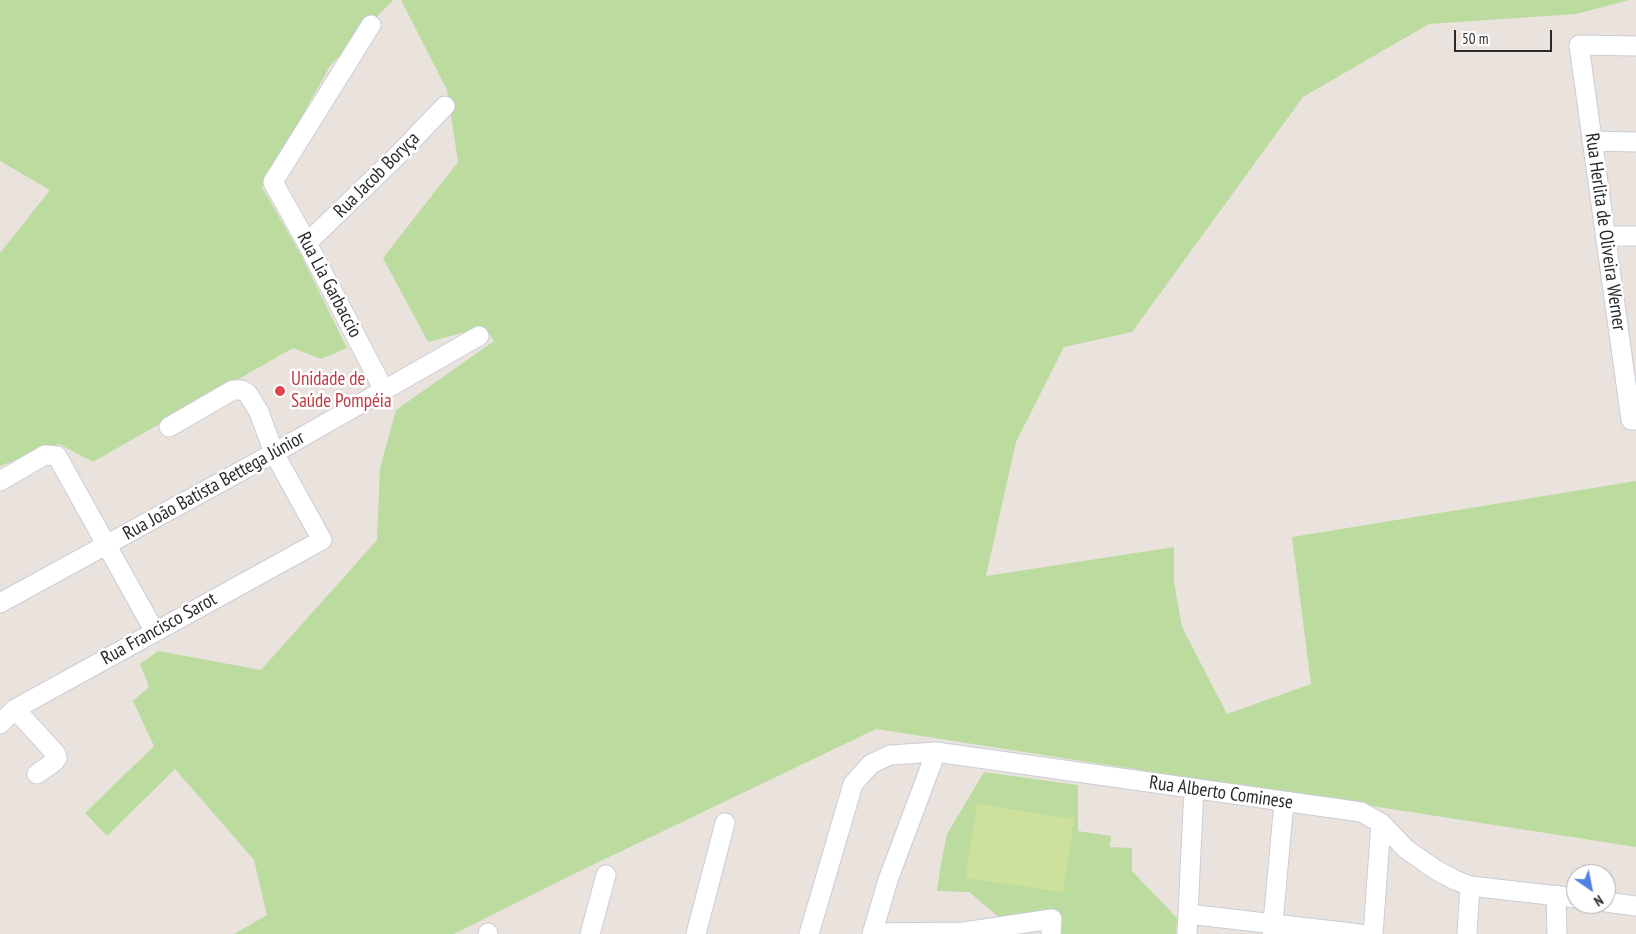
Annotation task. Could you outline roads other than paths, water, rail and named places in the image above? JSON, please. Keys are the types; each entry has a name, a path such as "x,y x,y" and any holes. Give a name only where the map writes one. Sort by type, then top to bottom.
{"street":[{"name":"Rua Lia Garbaccio","path":"371,25 273,182 308,243 384,390"},
{"name":"Rua Herlita de Oliveira Werner","path":"1633,420 1627,327 1606,236 1579,45 1636,46"},
{"name":"Rua Jacob Boryça","path":"308,243 445,106"},
{"path":"1592,141 1636,142"},
{"path":"1606,236 1636,236"},
{"name":"Rua João Batista Bettega Júnior","path":"0,603 274,453 479,336"},
{"path":"169,427 233,390 242,390 248,394 260,412 274,453"},
{"name":"Rua Francisco Sarot","path":"0,724 15,709 322,540 274,453"},
{"path":"0,481 45,455 57,456 155,632"},
{"path":"15,709 56,754 57,758 54,762 37,774"},
{"path":"936,752 888,880 872,933 964,933 1052,926"},
{"name":"Rua Alberto Cominese","path":"809,934 853,784 871,764 890,755 936,752 1360,812 1381,823 1406,849 1436,870 1455,880 1470,886 1566,896"},
{"path":"1187,934 1194,789"},
{"path":"1272,929 1284,802"},
{"path":"696,934 725,823"},
{"path":"1372,934 1381,823"},
{"path":"590,934 606,875"},
{"path":"1467,934 1470,886"},
{"path":"1556,895 1556,934"},
{"path":"1616,903 1636,906"},
{"path":"1188,914 1272,929 1360,934"}],"place":[{"name":"Unidade de Saúde Pompéia","path":"280,391"}]}
